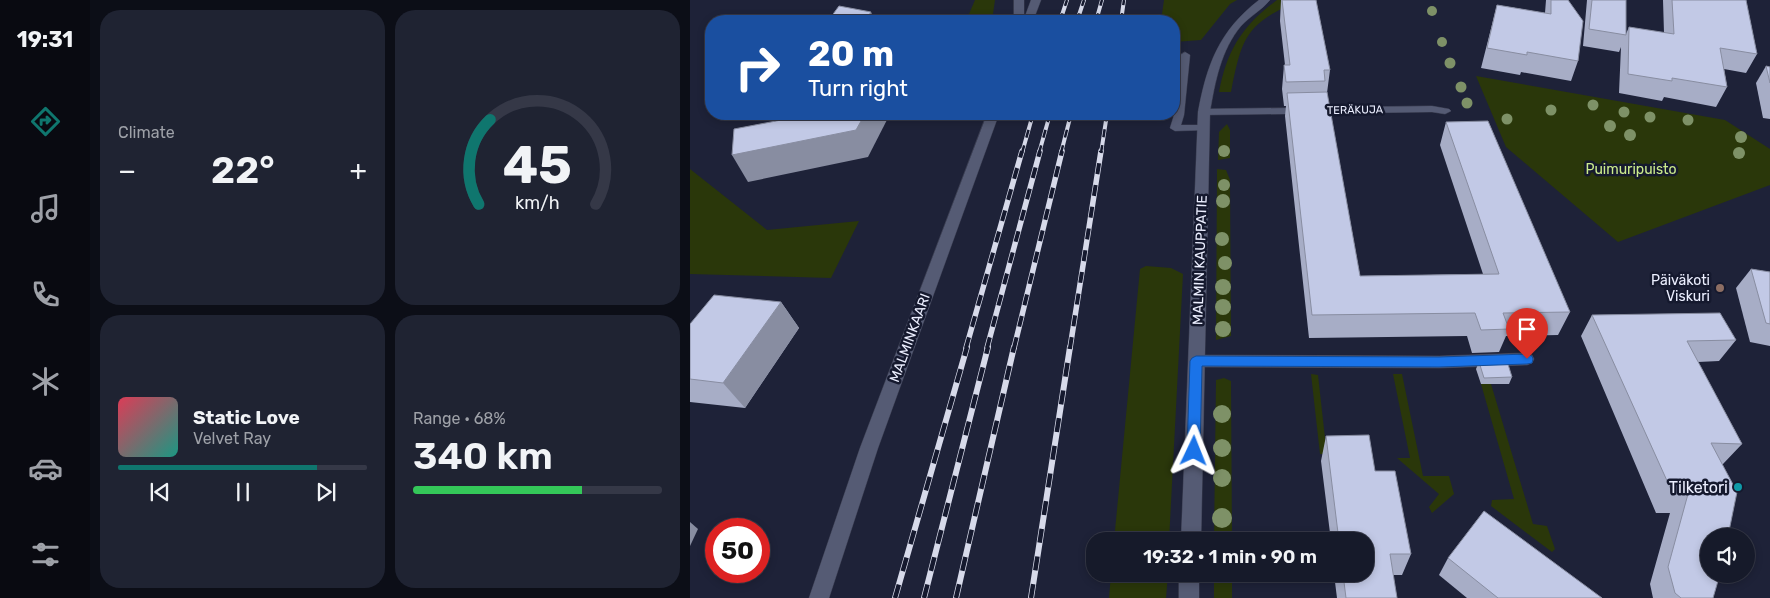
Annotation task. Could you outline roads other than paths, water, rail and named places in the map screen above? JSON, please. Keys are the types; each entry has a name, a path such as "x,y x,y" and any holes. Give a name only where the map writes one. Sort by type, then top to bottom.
{"main road":[{"path":"1019,15 1020,0"},
{"path":"1030,15 1036,0"},
{"name":"MALMIN KAUPPATIE","path":"1190,532 1204,112 1209,80 1219,50 1238,23 1265,0"},
{"name":"TERÄKUJA","path":"1204,112 1432,108 1445,111"},
{"name":"MALMINKAARI","path":"819,598 870,448 991,120"},
{"name":"MALMINKAARI","path":"812,598 830,563"},
{"path":"1189,598 1190,582"}],"lane":[{"path":"1180,105 1185,54"},
{"path":"1178,120 1176,128 1203,128"},
{"path":"1196,361 1439,362 1527,359"}],"railway":[{"path":"1062,15 1067,0"},
{"path":"1079,15 1084,0"},
{"path":"1098,15 1102,0"},
{"path":"1122,15 1124,0"},
{"path":"1022,153 1031,120"},
{"path":"1039,153 1048,120"},
{"path":"1061,153 1069,120"},
{"path":"1101,153 1106,120"},
{"path":"966,348 1022,151"},
{"path":"987,348 1040,151"},
{"path":"1014,348 1062,151"},
{"path":"1070,348 1101,151"},
{"path":"895,598 967,347"},
{"path":"924,598 988,347"},
{"path":"956,598 1014,347"},
{"path":"1031,598 1070,347"}],"place":[{"name":"Päiväkoti Viskuri","path":"1720,288"},
{"name":"Tilketori","path":"1738,487"}],"park label":[{"name":"Puimuripuisto","path":"1631,169"}]}
